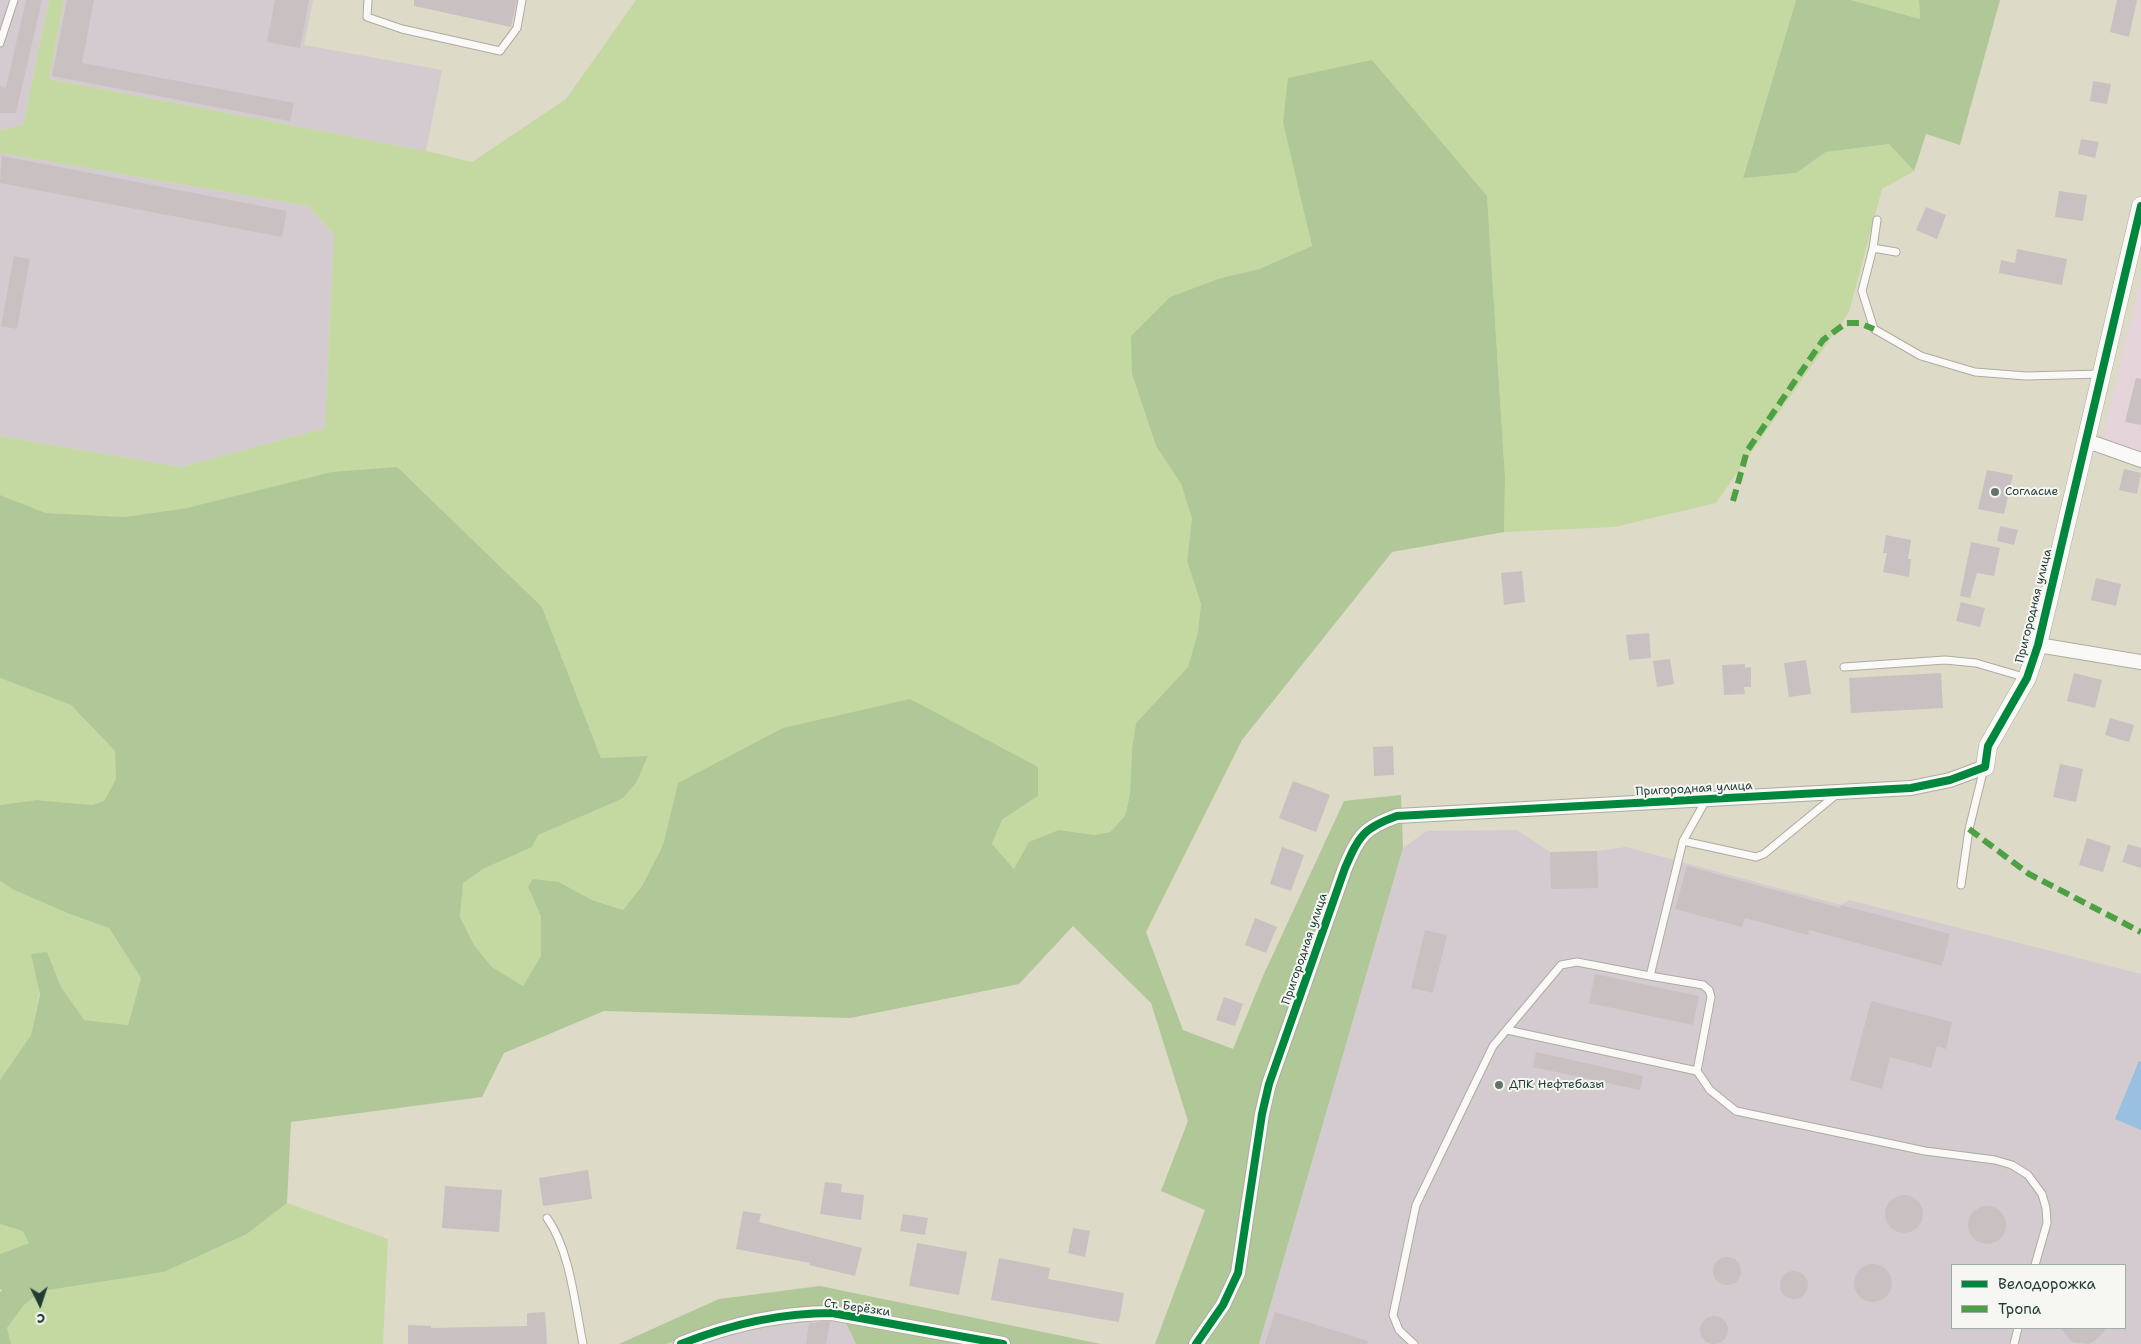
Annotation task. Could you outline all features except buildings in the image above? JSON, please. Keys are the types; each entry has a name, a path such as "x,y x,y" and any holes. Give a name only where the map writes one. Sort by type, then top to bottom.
{"street":[{"name":"Пригородная улица","path":"1196,1344 1223,1305 1238,1273 1262,1114 1269,1084 1345,868 1358,839 1376,823 1397,816 1912,788 1950,780 1984,767 1988,746 2027,678 2038,644 2102,374 2134,264 2141,206"},
{"path":"2086,444 2096,444 2141,460"},
{"path":"2038,644 2141,662"},
{"name":"Ст. Берёзки","path":"681,1344 724,1328 767,1317 804,1313 832,1313 1003,1344"}],"lane":[{"path":"0,43 14,0"},
{"path":"368,0 367,18 402,29 500,51 517,28 522,0"},
{"path":"1877,220 1873,248 1862,291 1874,329 1921,356 1975,372 2026,376 2102,374"},
{"path":"1873,248 1896,252"},
{"path":"1844,667 1945,660 1976,664 2027,678"},
{"path":"1961,885 1969,829 1984,767"},
{"path":"1683,841 1756,857 1764,854 1838,793"},
{"path":"1650,976 1683,841 1706,800"},
{"path":"1414,1344 1398,1330 1393,1315 1416,1205 1493,1046 1562,965 1577,962 1703,985 1709,990 1711,997 1697,1071"},
{"path":"1507,1030 1697,1071 1710,1090 1736,1111 1925,1151 1995,1160 2012,1165 2028,1175 2042,1194 2046,1208 2047,1223 2035,1264"},
{"path":"547,1218 556,1230 583,1344"},
{"path":"2014,1344 2018,1329"}],"shaded area":[{"path":"0,0 49,0 23,125 0,130"},
{"path":"64,0 313,0 304,45 442,70 426,151 49,79"},
{"path":"0,153 308,206 334,235 325,428 181,467 0,436"},
{"path":"2141,279 2141,456 2101,443"},
{"path":"1517,830 1550,852 1597,851 1626,847 1841,905 1849,900 2141,974 2141,1344 1259,1344 1403,848 1427,831"},
{"path":"839,1308 856,1344 666,1344 722,1321 767,1312"}],"green space":[{"path":"49,0 64,0 49,79 426,151 472,162 566,99 636,0 1796,0 1743,177 1796,173 1826,152 1889,144 1914,171 1882,189 1849,312 1716,503 1614,527 1504,532 1505,477 1487,196 1301,196 1312,246 1259,269 1221,278 1132,374 1156,446 1181,484 1192,518 1187,561 1201,604 1198,632 1188,667 1136,723 1132,749 1130,794 1125,816 1110,832 1095,835 1059,830 1014,870 992,844 1002,820 1038,796 678,783 663,845 642,886 623,910 592,900 559,882 528,888 541,917 541,956 523,986 492,967 474,945 460,917 463,883 483,869 532,847 537,835 622,799 648,757 601,758 542,607 187,508 124,517 46,513 0,495 0,436 181,467 325,428 334,235 308,206 0,153 0,130 23,125"},
{"path":"1796,0 1851,0 1920,19 1919,0 2000,0 1960,145 1926,134 1914,171 1889,144 1826,152 1796,173 1743,178"},
{"path":"1851,0 1919,0 1920,19"},
{"path":"1372,60 1487,196 1505,477 1504,532 1392,552 1242,740 1146,932 1183,1030 1233,1049 1263,976 1344,801 1401,795 1403,848 1259,1344 1155,1344 1205,1210 1161,1191 1188,1121 1151,1003 1073,926 1019,984 850,1018 604,1011 504,1053 482,1097 291,1122 287,1203 247,1234 164,1272 42,1291 24,1305 7,1328 11,1344 0,1344 0,1292 2,1290 0,1289 0,1254 29,1243 23,1231 0,1224 0,1080 31,1035 40,994 31,954 47,952 61,987 84,1020 128,1025 141,978 109,928 67,913 12,889 0,881 0,805 37,800 92,805 104,801 116,779 115,751 71,705 0,678 0,495 46,513 124,517 187,508 332,472 397,467 542,607 601,758 648,756 636,783 622,799 538,835 532,847 483,869 463,883 460,917 474,945 492,967 523,986 541,956 541,917 528,887 533,879 559,882 592,900 623,910 642,886 663,845 678,783 783,728 910,699 1038,767 1038,796 1002,820 992,844 1014,869 1029,842 1059,830 1095,835 1110,832 1125,816 1130,794 1132,749 1136,723 1188,667 1198,632 1201,604 1187,561 1192,518 1181,484 1156,446 1132,374 1131,336 1170,297 1221,278 1259,269 1312,246 1283,122 1288,78"},
{"path":"0,678 71,705 115,751 116,779 104,801 92,805 37,800 0,805"},
{"path":"0,881 12,889 67,913 109,928 141,978 128,1025 83,1020 61,987 47,953 31,1035 0,1080"},
{"path":"287,1203 388,1239 383,1344 11,1344 7,1328 24,1305 42,1291 164,1272 247,1234"},
{"path":"0,1224 24,1231 29,1243 0,1254"},
{"path":"820,1286 1101,1344 856,1344 839,1308 767,1312 722,1321 666,1344 619,1344 719,1299"}],"water":[{"path":"2139,1061 2141,1062 2141,1130 2115,1119"}],"marked path":[{"path":"1733,501 1747,451 1823,340 1846,323 1859,323 1874,329"},
{"path":"1969,829 2029,874 2141,932"}],"cycle path":[{"path":"1196,1344 1223,1305 1238,1273 1262,1114 1269,1084 1345,868 1354,848 1369,829 1397,816 1911,788 1950,780 1985,767 1988,746 2027,678 2038,645 2141,206"},
{"path":"681,1344 737,1325 755,1321 793,1315 832,1313 1003,1344"}],"place":[{"name":"Согласие","path":"1995,492"},
{"name":"ДПК Нефтебазы","path":"1499,1085"}]}
